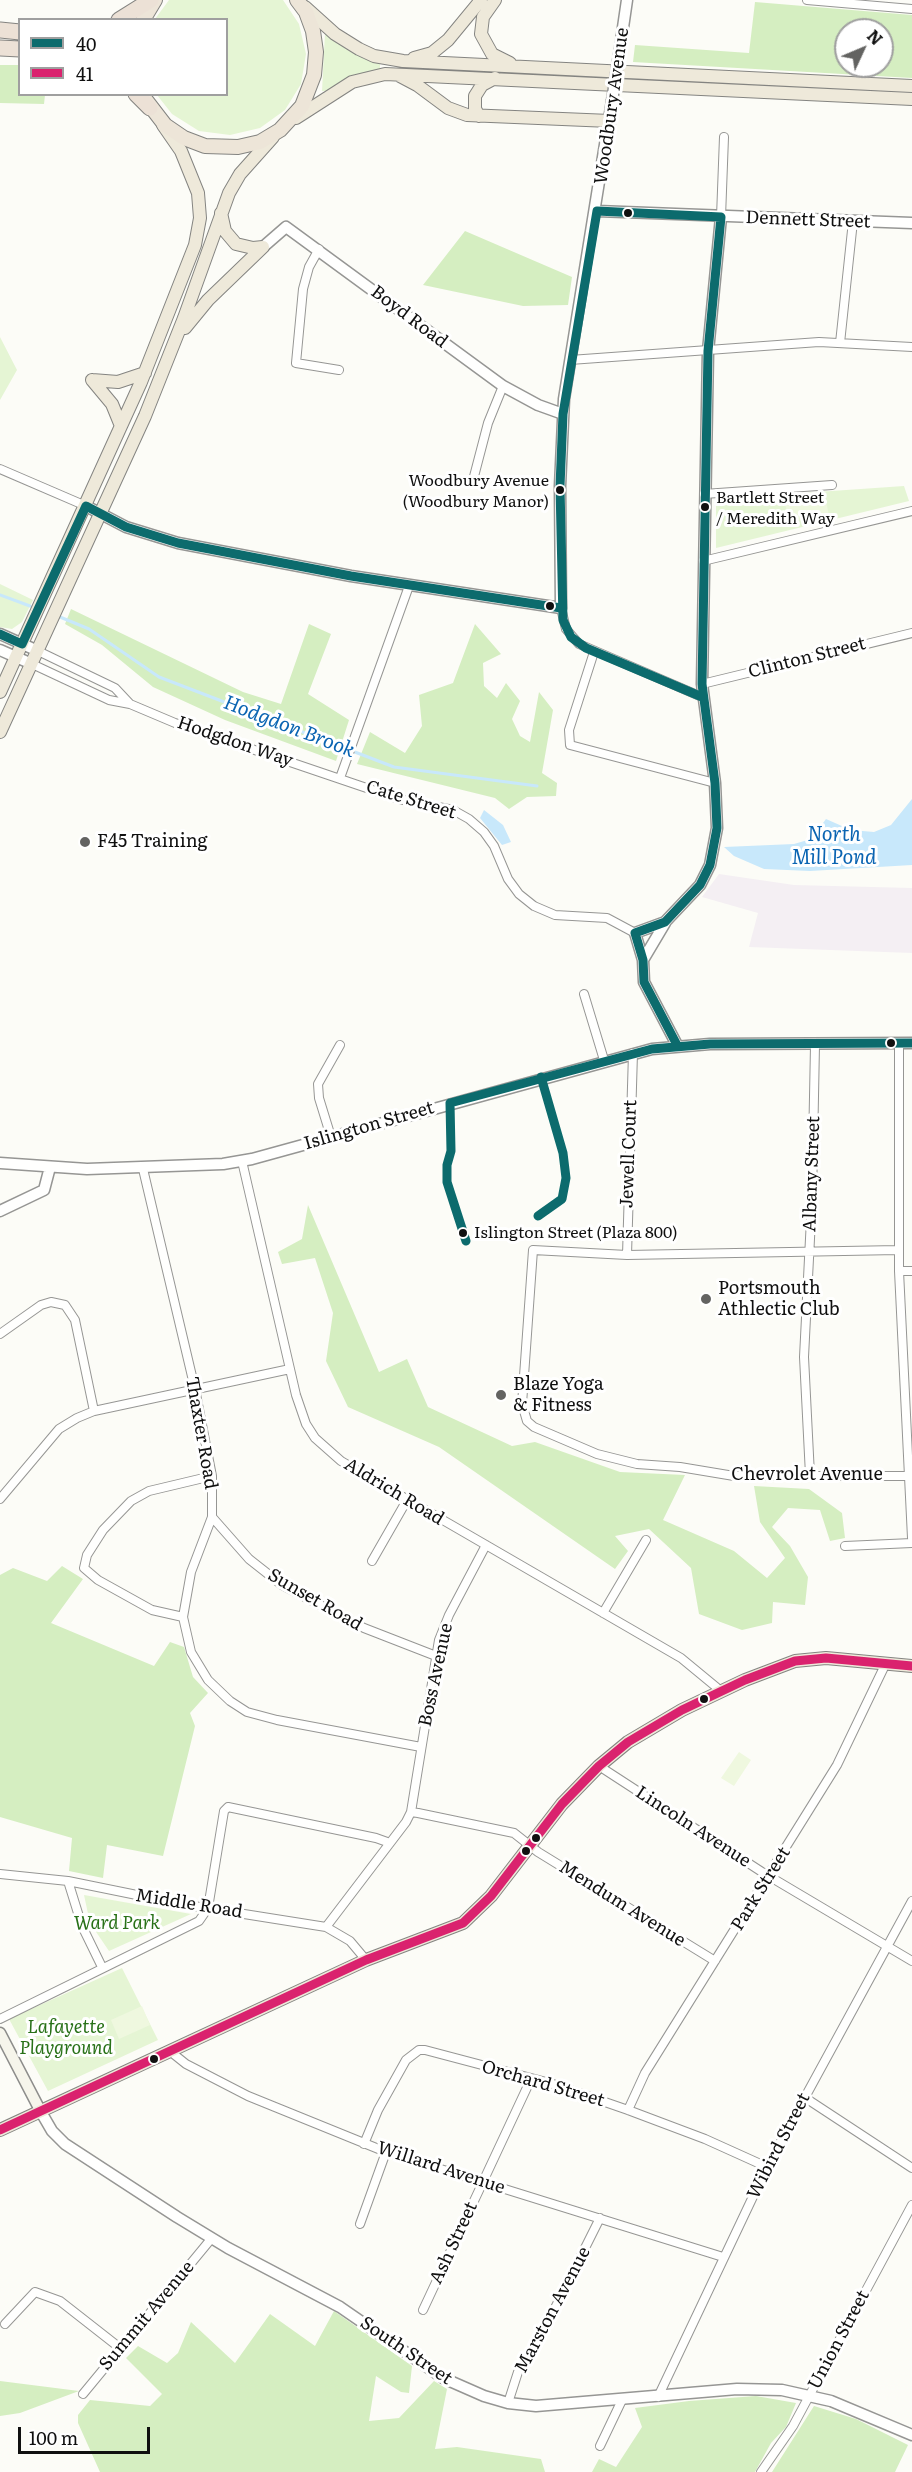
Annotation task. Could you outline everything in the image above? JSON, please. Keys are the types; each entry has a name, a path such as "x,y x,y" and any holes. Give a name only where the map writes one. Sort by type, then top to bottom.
{"highway":[{"path":"122,18 151,0"},
{"path":"144,18 155,0"},
{"path":"138,96 184,138 216,148 250,145 280,130 302,106 314,75 316,52 313,31 306,12 297,0"},
{"path":"0,30 18,32"},
{"path":"0,48 18,49"}],"main road":[{"path":"297,0 324,26 353,45 374,56 403,61 912,86"},
{"path":"403,61 432,53 440,47 455,33 482,0"},
{"path":"495,0 483,16 483,41 492,54 529,67"},
{"path":"394,74 417,85 448,108 479,116 610,121"},
{"path":"0,732 145,416 174,344 221,213 240,174 280,130 325,97 352,82 375,75 394,74 912,99"},
{"path":"479,116 475,109 475,96 483,85 495,78"},
{"path":"0,692 121,426 195,245 200,218 198,193 193,175 150,106"},
{"path":"221,213 225,231 236,244 253,248 263,247"},
{"path":"174,344 208,300 263,247"},
{"path":"121,426 112,404 92,380 118,382 144,373"},
{"path":"0,2130 366,1960 463,1923 491,1896 562,1804 599,1766 642,1732 721,1691 774,1668 805,1659 825,1658 912,1666"},
{"name":"South Street","path":"0,2033 41,2112"}],"street":[{"name":"Woodbury Avenue","path":"627,0 597,211 570,360 563,414 561,608 566,629 571,637 594,652 702,697"},
{"path":"807,0 912,9"},
{"path":"643,960 665,922 700,885 713,854 717,828 715,783 702,697 703,561 708,351 721,217 724,137"},
{"name":"Dennett Street","path":"597,211 912,223"},
{"path":"840,343 853,221"},
{"name":"Boyd Road","path":"263,247 286,227 503,386 538,405 563,414"},
{"path":"319,249 309,267 303,289 296,363 339,370"},
{"path":"570,360 802,343 912,347"},
{"path":"472,484 488,423 503,386"},
{"path":"0,469 86,506 100,515 143,534 178,543 409,585 561,608"},
{"path":"704,494 832,485"},
{"path":"703,561 912,510"},
{"path":"340,778 409,585"},
{"name":"Clinton Street","path":"702,684 912,633"},
{"path":"0,634 38,651"},
{"path":"0,650 32,664"},
{"name":"Hodgdon Way","path":"38,651 115,688 130,704"},
{"path":"594,652 569,730 570,745 715,783"},
{"name":"Hodgdon Way","path":"32,664 109,700 130,704 174,723 340,778"},
{"name":"Cate Street","path":"340,778 399,799 444,808 461,814 488,837 508,879 519,894 534,906 555,915 607,918 635,933"},
{"path":"665,922 635,933 643,960 644,982 677,1046"},
{"path":"584,994 604,1060"},
{"path":"899,1043 898,1271 912,1538"},
{"name":"Islington Street","path":"0,1163 50,1167 143,1168 196,1167 242,1161 633,1053 677,1046 912,1043"},
{"path":"331,1137 319,1098 318,1084 340,1045"},
{"name":"Albany Street","path":"815,1045 810,1251 898,1250"},
{"name":"Jewell Court","path":"627,1254 633,1053"},
{"name":"Aldrich Road","path":"242,1161 300,1410 315,1438 341,1461 686,1661 721,1691"},
{"path":"0,1211 44,1190 50,1167"},
{"name":"Thaxter Road","path":"143,1168 195,1389 212,1476 212,1517 191,1572 183,1617 187,1642 201,1672 230,1701 248,1712 277,1720 421,1747"},
{"name":"Chevrolet Avenue","path":"627,1254 534,1250 522,1404 527,1421 534,1427 597,1454 637,1464 680,1467 734,1476 908,1476"},
{"path":"627,1254 810,1251 804,1358 810,1475"},
{"path":"898,1271 912,1271"},
{"path":"0,1334 41,1305 51,1302 65,1305 75,1320 94,1411"},
{"path":"0,1499 59,1429 94,1411 290,1369"},
{"path":"183,1617 152,1610 98,1580 84,1568 87,1555 103,1530 131,1501 149,1491 212,1476"},
{"path":"372,1561 407,1500"},
{"name":"Sunset Road","path":"212,1517 249,1559 282,1585 364,1628 436,1656"},
{"path":"603,1613 646,1540"},
{"path":"845,1546 912,1543"},
{"name":"Boss Avenue","path":"411,1812 436,1656 448,1615 486,1545"},
{"name":"Park Street","path":"628,2110 645,2073 837,1765 886,1663"},
{"name":"Lincoln Avenue","path":"599,1766 769,1876 912,1961"},
{"path":"0,2019 199,1921 208,1908 224,1811 228,1807 376,1838 390,1843"},
{"path":"326,1927 411,1812"},
{"name":"Mendum Avenue","path":"411,1812 506,1831 715,1961"},
{"name":"Middle Road","path":"0,1874 68,1881 208,1908 326,1927 350,1941 366,1960"},
{"path":"68,1881 82,1926 102,1967"},
{"name":"Wibird Street","path":"658,2397 767,2167 912,1901"},
{"name":"Orchard Street","path":"364,2144 398,2072 412,2054 419,2050 531,2079 628,2110 705,2139 767,2167"},
{"name":"Willard Avenue","path":"171,2052 186,2064 248,2096 364,2144 723,2257"},
{"name":"Ash Street","path":"423,2310 531,2079"},
{"path":"804,2097 912,2168"},
{"name":"South Street","path":"41,2112 52,2131 65,2144 212,2239 340,2307 443,2378 484,2396 508,2403 547,2406 747,2389 783,2390 810,2395 855,2410 912,2435"},
{"path":"360,2224 386,2152"},
{"name":"Union Street","path":"761,2472 793,2426 912,2205"},
{"name":"Marston Avenue","path":"508,2403 518,2372 545,2328 600,2218"},
{"name":"Summit Avenue","path":"83,2394 212,2239"},
{"path":"5,2324 35,2292 60,2301 120,2349"},
{"path":"600,2446 622,2400"}],"shaded area":[{"path":"719,874 794,885 912,888 912,953 749,947 758,913 702,897"}],"green space":[{"path":"169,0 283,0 299,24 306,54 301,84 285,110 260,128 230,135 199,131 172,114 158,96 228,96 228,18 156,18"},
{"path":"755,2 912,15 912,78 894,77 894,18 834,18 834,74 633,62 635,45 749,53"},
{"path":"325,33 351,52 380,64 380,69 352,76 327,91 322,91"},
{"path":"0,65 18,65 18,96 45,96 44,104 0,103"},
{"path":"465,231 572,277 568,305 523,306 423,285"},
{"path":"0,337 17,370 0,400"},
{"path":"904,486 909,501 716,548 716,499"},
{"path":"825,497 829,515 790,522 785,504"},
{"path":"0,584 33,600 22,622 12,629 0,627"},
{"path":"71,609 243,692 281,704 309,624 331,634 308,694 349,720 336,761 225,720 153,687 102,645 65,624"},
{"path":"475,624 501,654 483,663 484,686 497,698 506,683 520,701 512,719 520,736 530,742 539,692 553,710 542,773 557,783 556,796 527,797 509,809 495,798 357,764 370,732 405,753 422,726 419,695 453,683"},
{"path":"308,1205 379,1372 407,1359 428,1407 512,1446 535,1442 620,1472 685,1475 663,1520 734,1551 767,1578 785,1558 760,1522 754,1486 809,1489 842,1513 845,1538 830,1541 820,1510 788,1508 772,1527 790,1546 808,1577 805,1605 773,1602 772,1623 742,1630 699,1614 691,1568 649,1529 615,1536 628,1551 615,1569 439,1447 348,1407 326,1361 333,1313 315,1258 282,1264 278,1252 302,1239"},
{"path":"62,1566 83,1579 51,1623 154,1666 170,1642 184,1647 193,1677 208,1693 190,1713 195,1726 163,1856 107,1845 103,1878 69,1871 72,1838 0,1817 0,1575 13,1568 47,1581"},
{"path":"739,1752 751,1760 734,1786 721,1778"},
{"name":"Ward Park","path":"84,1895 191,1914 109,1951 90,1923"},
{"name":"Lafayette Playground","path":"122,1968 158,2040 48,2091 9,2019"},
{"path":"142,2006 150,2025 119,2039 111,2020"},
{"path":"334,2311 412,2366 409,2393 401,2392 376,2376 369,2421 399,2418 434,2381 447,2389 435,2449 457,2447 541,2459 545,2472 100,2472 78,2423 78,2415 90,2400 150,2406 162,2394 126,2358 138,2346 167,2363 178,2353 191,2322 235,2363 270,2314 315,2346"},
{"path":"0,2381 79,2391 20,2413 0,2416"},
{"path":"756,2396 796,2403 786,2427 771,2443 755,2472 592,2472 599,2459 616,2467 642,2427 635,2408"},
{"path":"814,2406 856,2419 908,2445 895,2472 772,2472"}],"water":[{"name":"North Mill Pond","path":"912,799 912,865 810,871 764,869 734,856 724,847 794,844 811,839 826,819 851,830 874,832 891,825"},
{"path":"484,810 503,825 511,842 502,845 480,818"}],"waterway":[{"name":"Hodgdon Brook","path":"0,595 30,606"},
{"name":"Hodgdon Brook","path":"60,617 89,629 159,677 394,767 537,786"}],"transit line":[{"name":"40","path":"635,933 665,922 700,885 710,865 717,828 715,783 702,684 708,351 721,217 597,211 563,414 560,486 563,620 571,637 586,648 702,697"},
{"name":"40","path":"0,634 22,644 86,506 126,527 178,543 351,576 561,608"},
{"name":"40","path":"635,933 643,960 644,982 677,1045"},
{"name":"40","path":"450,1103 652,1049 710,1044 912,1043"},
{"name":"40","path":"538,1216 562,1199 566,1178 563,1153 541,1077"},
{"name":"40","path":"450,1103 451,1151 447,1165 447,1182 466,1241"},
{"name":"41","path":"0,2130 366,1960 463,1923 491,1896 562,1804 599,1766 628,1742 682,1710 745,1680 795,1661 826,1658 912,1666"}],"place":[{"name":"Woodbury Avenue (Woodbury Manor)","path":"560,490"},
{"name":"Bartlett Street / Meredith Way","path":"705,507"},
{"name":"F45 Training","path":"85,842"},
{"name":"Islington Street (Plaza 800)","path":"463,1233"},
{"name":"Portsmouth Athlectic Club","path":"706,1299"},
{"name":"Blaze Yoga & Fitness","path":"501,1395"}]}
